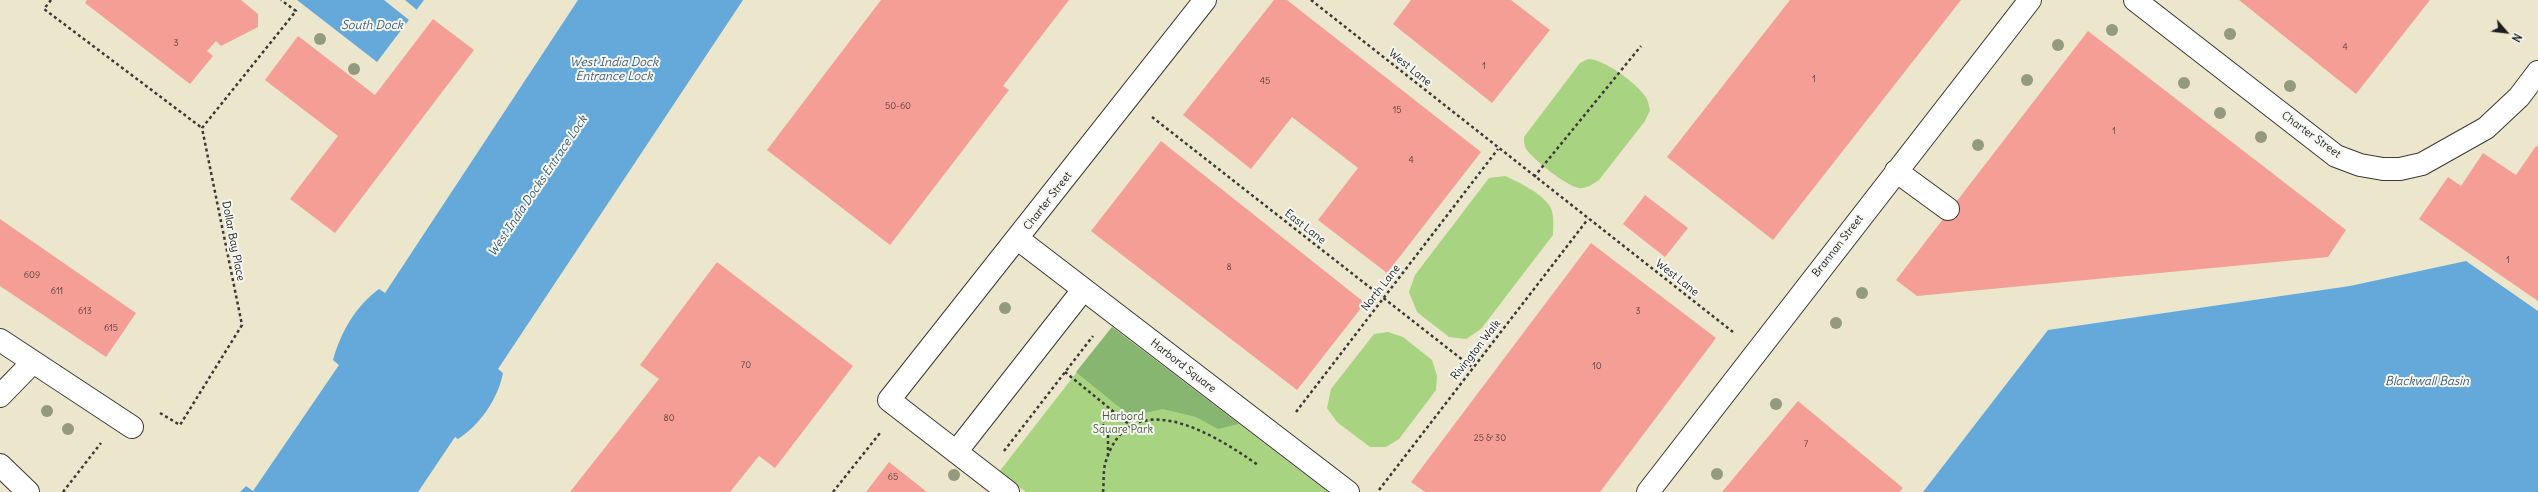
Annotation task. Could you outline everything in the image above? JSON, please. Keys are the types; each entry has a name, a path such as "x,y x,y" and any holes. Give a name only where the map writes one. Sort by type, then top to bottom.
{"street":[{"name":"Charter Street","path":"956,452 889,400 1018,239 1205,0"},
{"name":"Brannan Street","path":"1648,492 1756,350 2030,0"},
{"name":"Charter Street","path":"2135,0 2336,156 2368,166 2400,169 2422,164 2486,128 2519,96 2538,72"},
{"path":"1896,171 1948,209"},
{"name":"Harbord Square","path":"1018,239 1348,492"},
{"path":"1008,492 956,452 1083,290"},
{"path":"0,340 132,427"},
{"path":"0,396 33,362"},
{"path":"0,465 28,492"}],"path":[{"path":"51,0 44,9 202,128 296,11 281,0"},
{"name":"West Lane","path":"1311,0 1498,149 1756,350"},
{"path":"1534,177 1641,46"},
{"name":"East Lane","path":"1128,99 1473,368"},
{"name":"Dollar Bay Place","path":"153,409 180,425 242,325 202,128"},
{"name":"North Lane","path":"1276,438 1498,149"},
{"name":"Rivington Walk","path":"1378,492 1588,218"},
{"path":"986,475 1112,311"},
{"path":"1065,372 1130,425"},
{"path":"1103,492 1108,459 1108,434 1102,423 1113,411"},
{"path":"1108,459 1114,444 1130,425 1162,418 1192,426 1264,470"},
{"path":"833,492 880,433"},
{"path":"63,492 81,471"}],"green space":[{"path":"1588,59 1595,60 1611,67 1635,85 1648,101 1650,110 1645,121 1599,180 1587,187 1579,188 1566,183 1530,154 1524,144 1524,137 1580,63"},
{"path":"1505,176 1535,192 1549,205 1553,216 1553,235 1481,329 1466,339 1449,337 1417,312 1409,292 1415,275 1489,178"},
{"name":"Harbord Square Park","path":"1112,327 1328,492 1026,492 999,472"},
{"path":"1112,327 1239,424 1218,429 1196,417 1163,409 1130,416 1076,372"},
{"path":"1388,332 1403,337 1432,360 1437,376 1436,390 1399,439 1386,447 1370,447 1337,422 1327,408 1331,389 1374,334"}],"water":[{"name":"South Dock","path":"297,0 424,0 377,62"},
{"name":"West India Dock Entrance Lock","path":"578,0 743,0 498,369 503,373 501,383 487,410 481,419 466,433 458,439 455,437 418,492 240,492 246,486 253,491 339,365 333,360 340,340 350,321 370,296 379,289 385,293"},
{"name":"Blackwall Basin","path":"2466,261 2538,311 2538,492 1923,492 2048,330 2350,286"}],"pier":[{"path":"384,0 405,0 417,10 409,20"}],"building":[{"path":"87,0 241,0 258,14 258,27 221,46 216,41 207,51 213,56 190,84 85,3"},
{"path":"881,0 1069,0 1003,86 1009,90 890,245 767,150"},
{"path":"1274,0 1287,0 1481,152 1387,273 1318,220 1358,168 1292,117 1251,169 1183,115"},
{"path":"1411,0 1511,0 1550,30 1492,103 1393,24"},
{"path":"1790,0 1961,0 1773,240 1667,157"},
{"path":"2239,0 2430,0 2356,94"},
{"path":"433,19 474,50 335,233 290,199 338,136 265,80 298,36 375,95"},
{"path":"2088,31 2346,230 2328,257 1917,296 1896,280"},
{"path":"1161,141 1365,303 1297,390 1091,231"},
{"path":"2536,146 2538,147 2538,301 2419,219 2448,177 2461,186 2483,153 2516,175"},
{"path":"1645,195 1688,228 1665,257 1623,224"},
{"path":"0,219 136,313 106,357 0,286"},
{"path":"1591,243 1716,338 1600,492 1425,492 1411,482"},
{"path":"717,262 853,366 775,468 759,456 730,492 570,492 659,379 640,365"},
{"path":"1798,401 1903,488 1899,492 1722,492"},
{"path":"889,462 927,492 866,492"}],"water label":[{"name":"West India Docks Entrace Lock","path":"538,186"}]}
